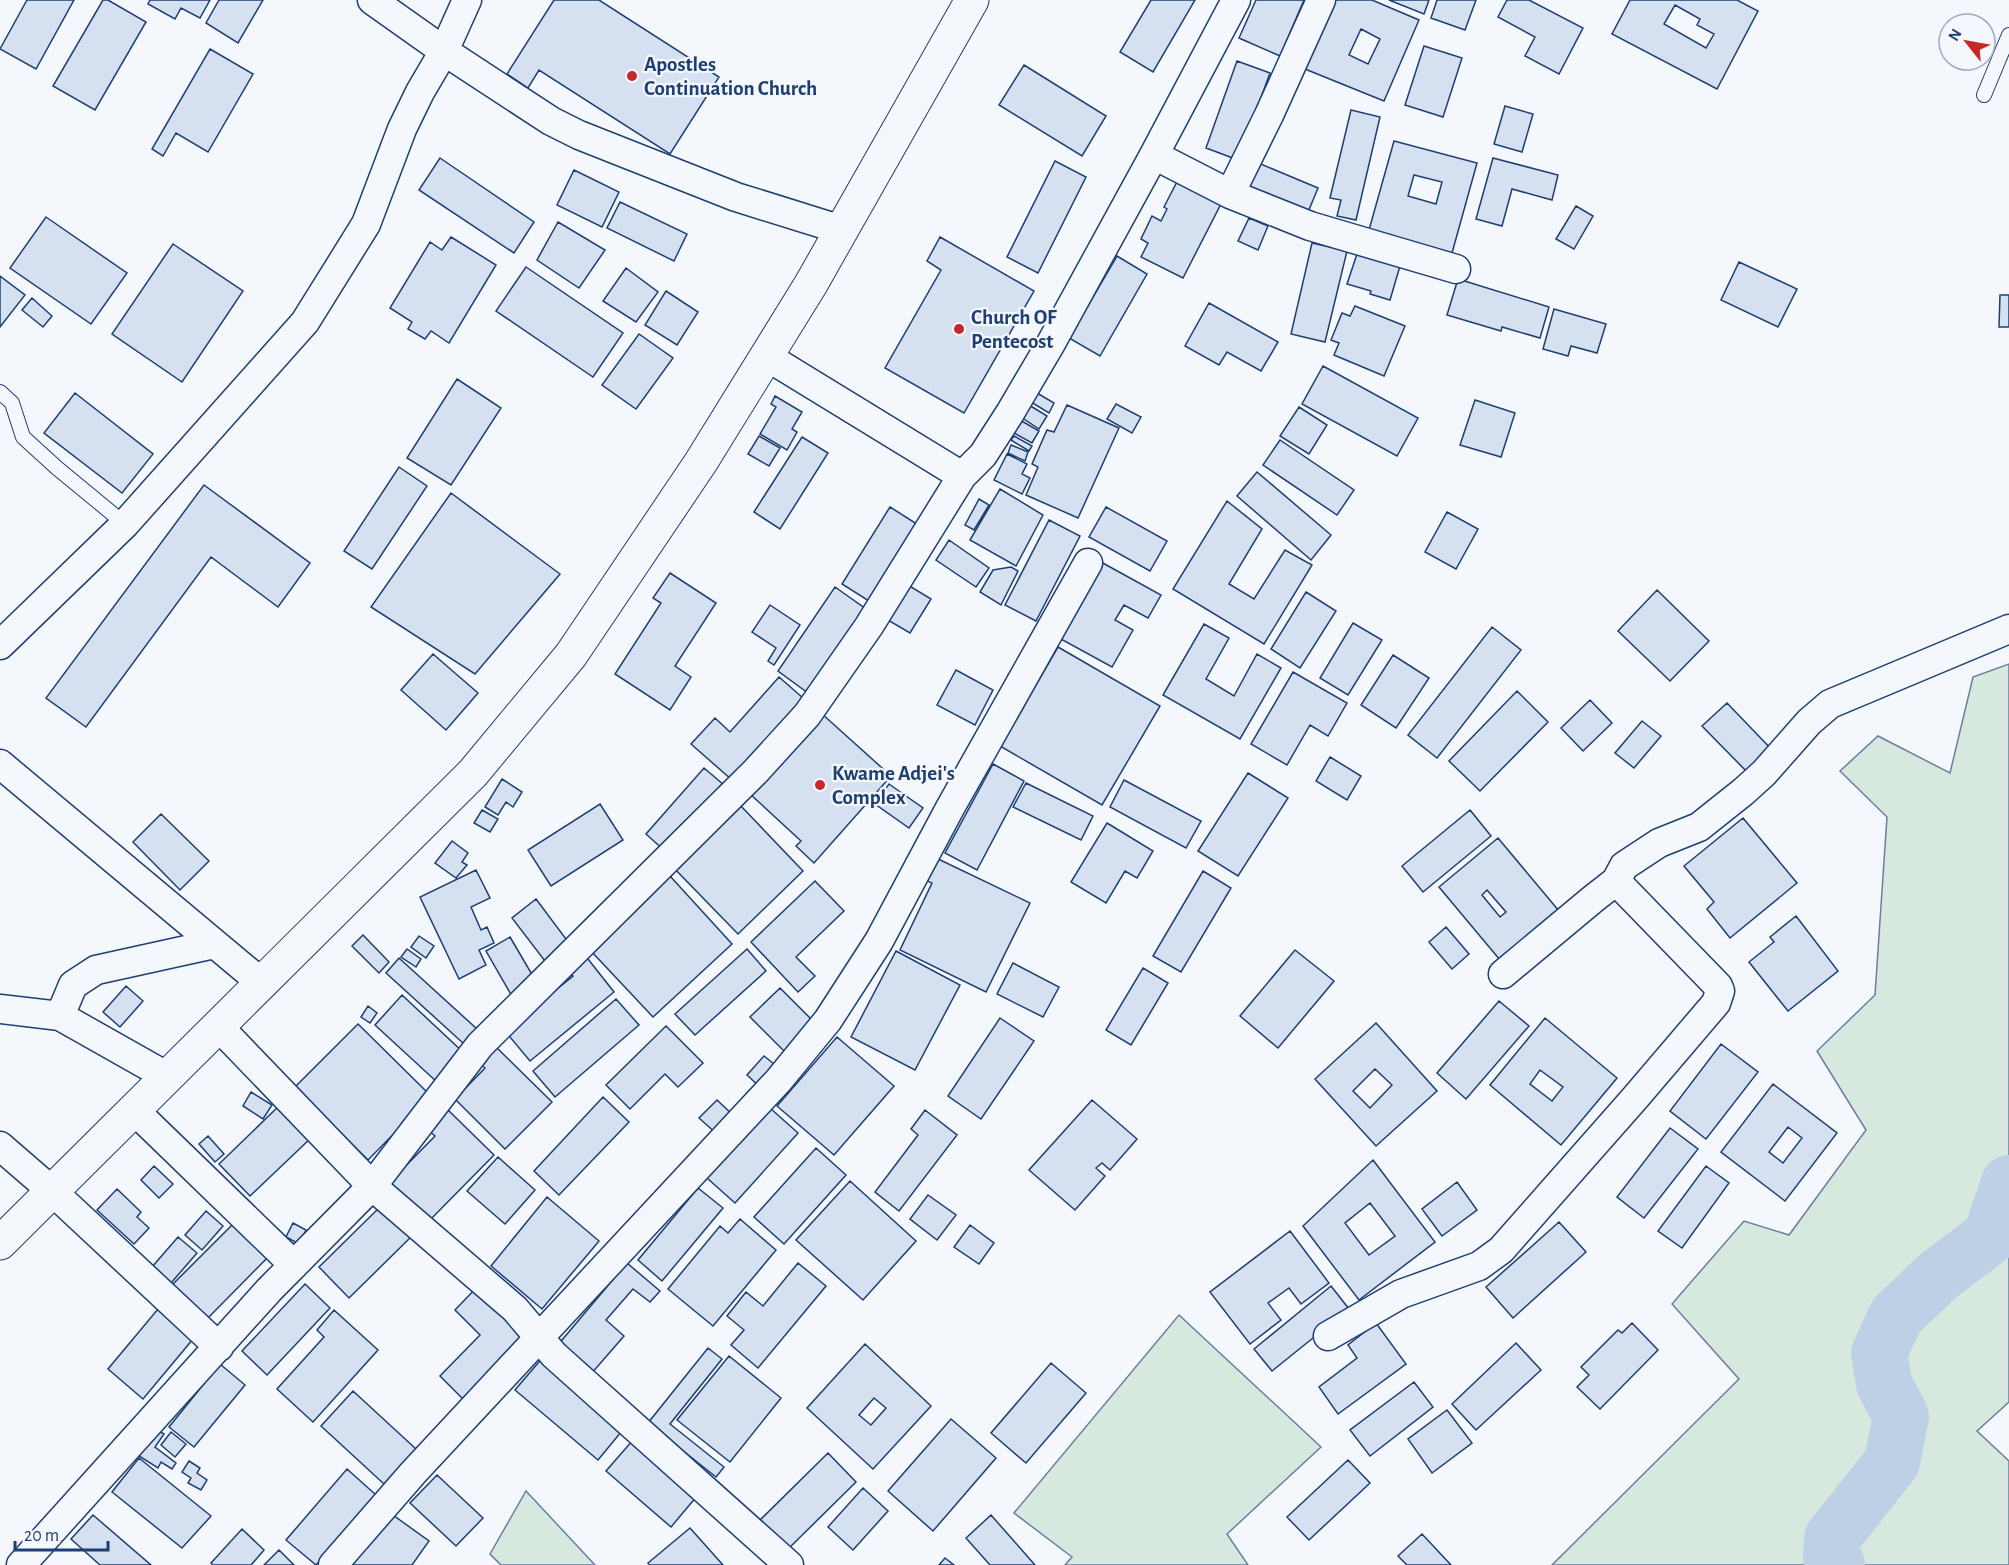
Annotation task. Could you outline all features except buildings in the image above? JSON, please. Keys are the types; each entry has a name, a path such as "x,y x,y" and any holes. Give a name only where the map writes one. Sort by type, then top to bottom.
{"street":[{"path":"372,0 444,51 551,121 579,135 736,197 842,230"},
{"path":"0,645 124,524 305,322 366,224 402,129 444,51 467,0"},
{"path":"0,1242 263,984 473,773 571,655 701,462 811,284 972,0"},
{"path":"21,1565 269,1290 372,1186 480,1045 756,771 807,715 869,626 962,476 983,455 1010,413 1154,155 1236,0"},
{"path":"1230,194 1321,0"},
{"path":"1154,155 1230,194 1310,226 1456,269"},
{"path":"766,356 962,476"},
{"path":"333,1565 413,1473 778,1081 828,1020 879,941 945,817 1088,563"},
{"path":"1503,974 1616,881 1624,866 1659,843 1699,827 1735,799 1764,773 1809,722 1830,704 2009,629"},
{"path":"0,764 263,984"},
{"path":"1328,1336 1401,1294 1479,1266 1501,1250 1716,1003 1720,991 1718,986 1616,881"},
{"path":"60,1016 74,985 96,970 214,944"},
{"path":"0,1009 60,1016 168,1077"},
{"path":"219,1027 372,1186 502,1297 554,1354 789,1565"},
{"path":"134,1110 294,1265"},
{"path":"0,1146 52,1191 219,1347"}],"lane":[{"path":"1984,95 2009,35"},
{"path":"0,392 12,403 23,437 124,524"}],"shaded area":[{"path":"2009,664 2009,1402 1977,1431 2009,1461 2009,1565 1552,1565 1739,1379 1672,1304 1744,1221 1789,1235 1866,1130 1817,1051 1875,995 1887,817 1840,771 1878,736 1950,773 1973,677"},
{"path":"1179,1315 1321,1447 1227,1534 1248,1565 1065,1565 1072,1557 1014,1513"},
{"path":"526,1491 595,1565 501,1565 490,1554"}],"waterway":[{"path":"1837,1565 1831,1557 1832,1538 1892,1462 1901,1416 1884,1384 1879,1353 1896,1316 1938,1276 1991,1236 2009,1183"}],"place":[{"name":"Apostles Continuation Church","path":"632,76"},
{"name":"Church OF Pentecost","path":"959,329"},
{"name":"Kwame Adjei's Complex","path":"820,785"}]}
